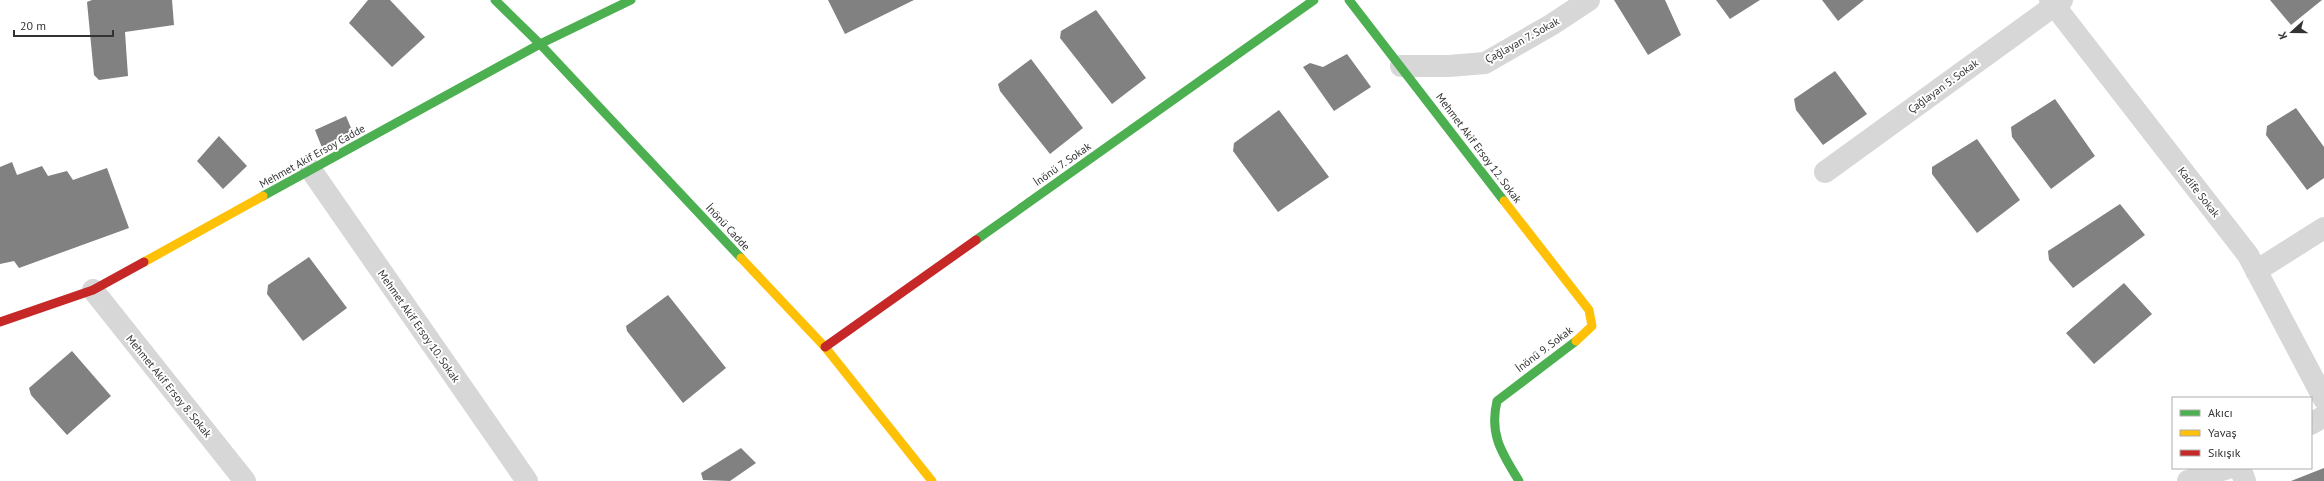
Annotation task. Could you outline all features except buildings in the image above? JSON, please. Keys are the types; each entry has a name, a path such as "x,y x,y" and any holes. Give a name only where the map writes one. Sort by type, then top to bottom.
{"street":[{"name":"İnönü Cadde","path":"495,0 540,44 824,347 932,481"},
{"name":"Mehmet Akif Ersoy Cadde","path":"0,322 92,290 540,44 631,0"},
{"name":"İnönü 7. Sokak","path":"824,347 1314,0"},
{"name":"Mehmet Akif Ersoy 12. Sokak","path":"1350,0 1589,310"},
{"name":"Çağlayan 7. Sokak","path":"1401,66 1449,66 1485,63 1551,25 1590,0"},
{"name":"Çağlayan 5. Sokak","path":"1825,172 2055,2"},
{"name":"Kadife Sokak","path":"2055,2 2243,249 2324,399"},
{"name":"Mehmet Akif Ersoy 10. Sokak","path":"311,170 527,481"},
{"path":"2256,271 2324,228"},
{"name":"Mehmet Akif Ersoy 8. Sokak","path":"92,290 245,481"},
{"name":"İnönü 9. Sokak","path":"1519,481 1499,446 1492,428 1493,413 1497,401 1580,338 1592,326 1589,310"},
{"path":"2312,423 2324,416"},
{"path":"2188,481 2225,469"},
{"path":"2240,469 2245,481"}],"traffic: fast":[{"path":"495,0 540,44 741,258"},
{"path":"263,196 540,44 631,0"},
{"path":"976,240 1314,0"},
{"path":"1349,0 1504,201"},
{"path":"1519,481 1502,452 1496,434 1495,413 1497,401 1576,341"}],"traffic: slow":[{"path":"144,262 263,196"},
{"path":"1504,201 1589,310 1592,326 1576,341"},
{"path":"741,258 825,347 932,481"}],"traffic: jam":[{"path":"825,347 976,240"},
{"path":"0,322 93,290 144,262"}]}
